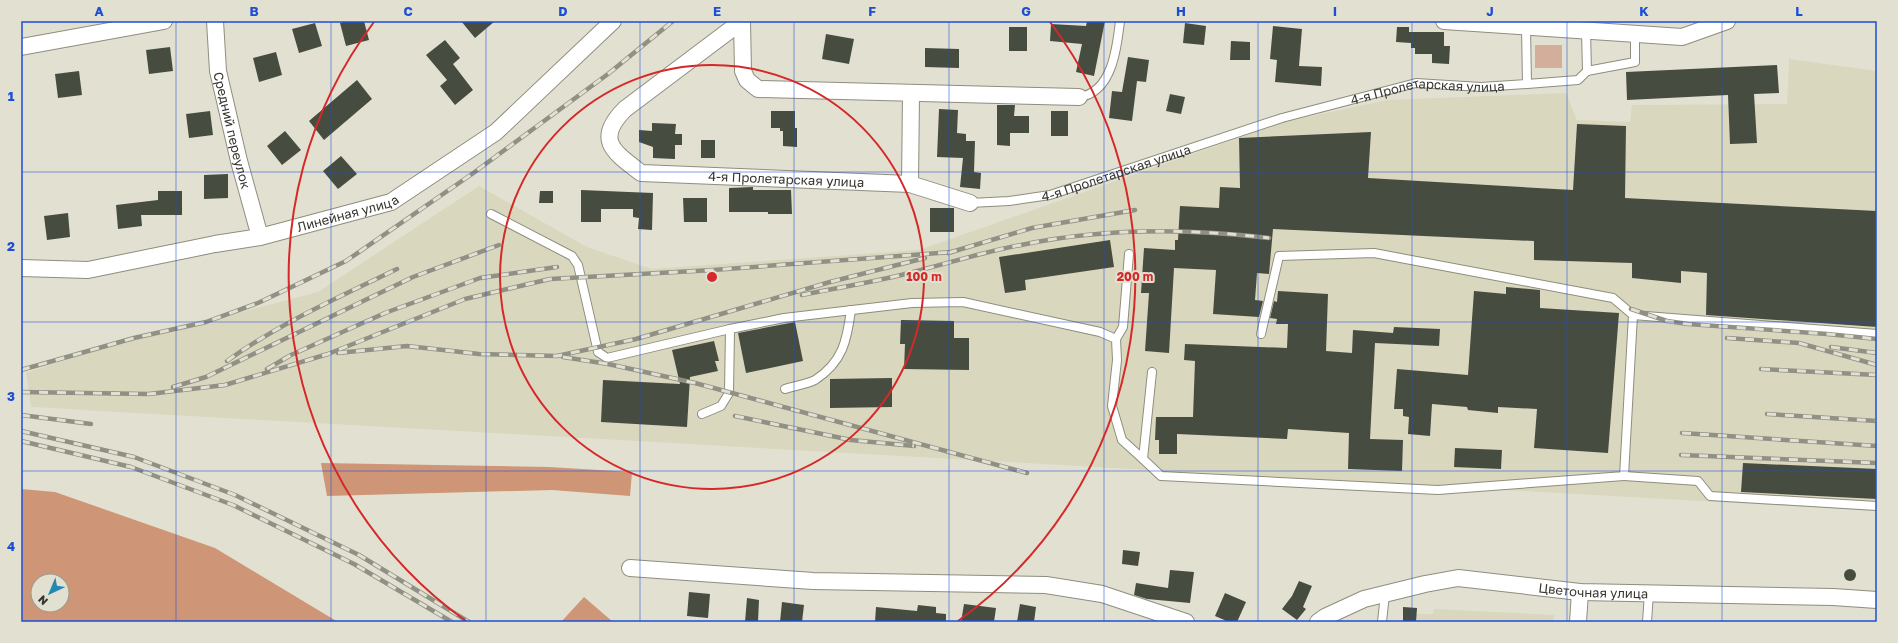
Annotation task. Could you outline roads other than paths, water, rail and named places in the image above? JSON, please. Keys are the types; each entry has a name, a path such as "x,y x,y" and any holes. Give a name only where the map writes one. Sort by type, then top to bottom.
{"street":[{"path":"21,47 164,21"},
{"name":"Средний переулок","path":"215,21 218,71 239,161 260,237"},
{"name":"Линейная улица","path":"21,268 88,270 214,244 260,237 391,202 496,132 611,21"},
{"path":"742,21 743,71 747,80 758,89 1079,98"},
{"name":"4-я Пролетарская улица","path":"742,21 625,109 615,119 611,130 609,141 612,149 641,173 910,184 970,203"},
{"path":"1444,21 1682,37 1727,21"},
{"path":"910,184 911,94"},
{"path":"630,568 813,581 1046,585 1102,594 1186,622"},
{"name":"Цветочная улица","path":"1318,622 1325,617 1364,599 1425,584 1458,578 1580,592 1833,597 1877,600"},
{"path":"1578,622 1580,592"}],"lane":[{"path":"1079,98 1089,96 1106,78 1117,49 1120,21"},
{"path":"1526,27 1526,84"},
{"path":"1586,31 1587,70 1635,62 1635,34"},
{"name":"4-я Пролетарская улица","path":"970,203 1008,201 1050,195 1282,118 1416,84 1481,87 1578,80 1587,70"},
{"path":"492,214 572,256 578,265 598,352 607,358 784,318 912,303 963,302 1100,332 1116,339"},
{"path":"1261,334 1279,256 1374,253 1613,298 1633,315 1877,334"},
{"path":"1129,254 1123,327 1116,339 1117,360 1112,406 1122,440 1161,476 1438,490 1624,476 1698,481 1710,496 1877,506"},
{"path":"784,389 814,380 838,359 847,336 851,310"},
{"path":"1624,476 1633,315"},
{"path":"702,414 721,406 728,393 730,329"},
{"path":"1143,459 1152,372"},
{"path":"1647,622 1649,593"},
{"path":"1382,622 1385,594"}],"railway":[{"path":"21,370 134,338 206,322 258,303 346,261 472,174 608,74 673,21"},
{"path":"948,253 1032,228 1135,210"},
{"path":"802,295 923,270 1007,248 1082,235 1144,231 1175,231 1207,232 1269,238"},
{"path":"173,387 206,377 413,277 499,245"},
{"path":"21,392 149,394 225,385 328,354 465,299 550,279 713,270 952,252"},
{"path":"338,353 407,346 479,354 557,356 636,339 830,282 925,258"},
{"path":"267,369 291,355 385,313 480,278 557,267"},
{"path":"227,361 247,347 289,323 332,300 397,269"},
{"path":"1631,309 1667,321 1688,324 1877,339"},
{"path":"1727,338 1799,343 1877,365"},
{"path":"1831,347 1877,353"},
{"path":"563,357 608,364 695,383 1027,473"},
{"path":"1761,369 1877,375"},
{"path":"1767,414 1877,421"},
{"path":"21,415 91,424"},
{"path":"735,416 851,440 914,446"},
{"path":"21,431 134,457 235,495 359,555 469,622"},
{"path":"1682,433 1877,446"},
{"path":"21,441 131,467 233,505 354,564 452,622"},
{"path":"1681,455 1877,463"}]}
